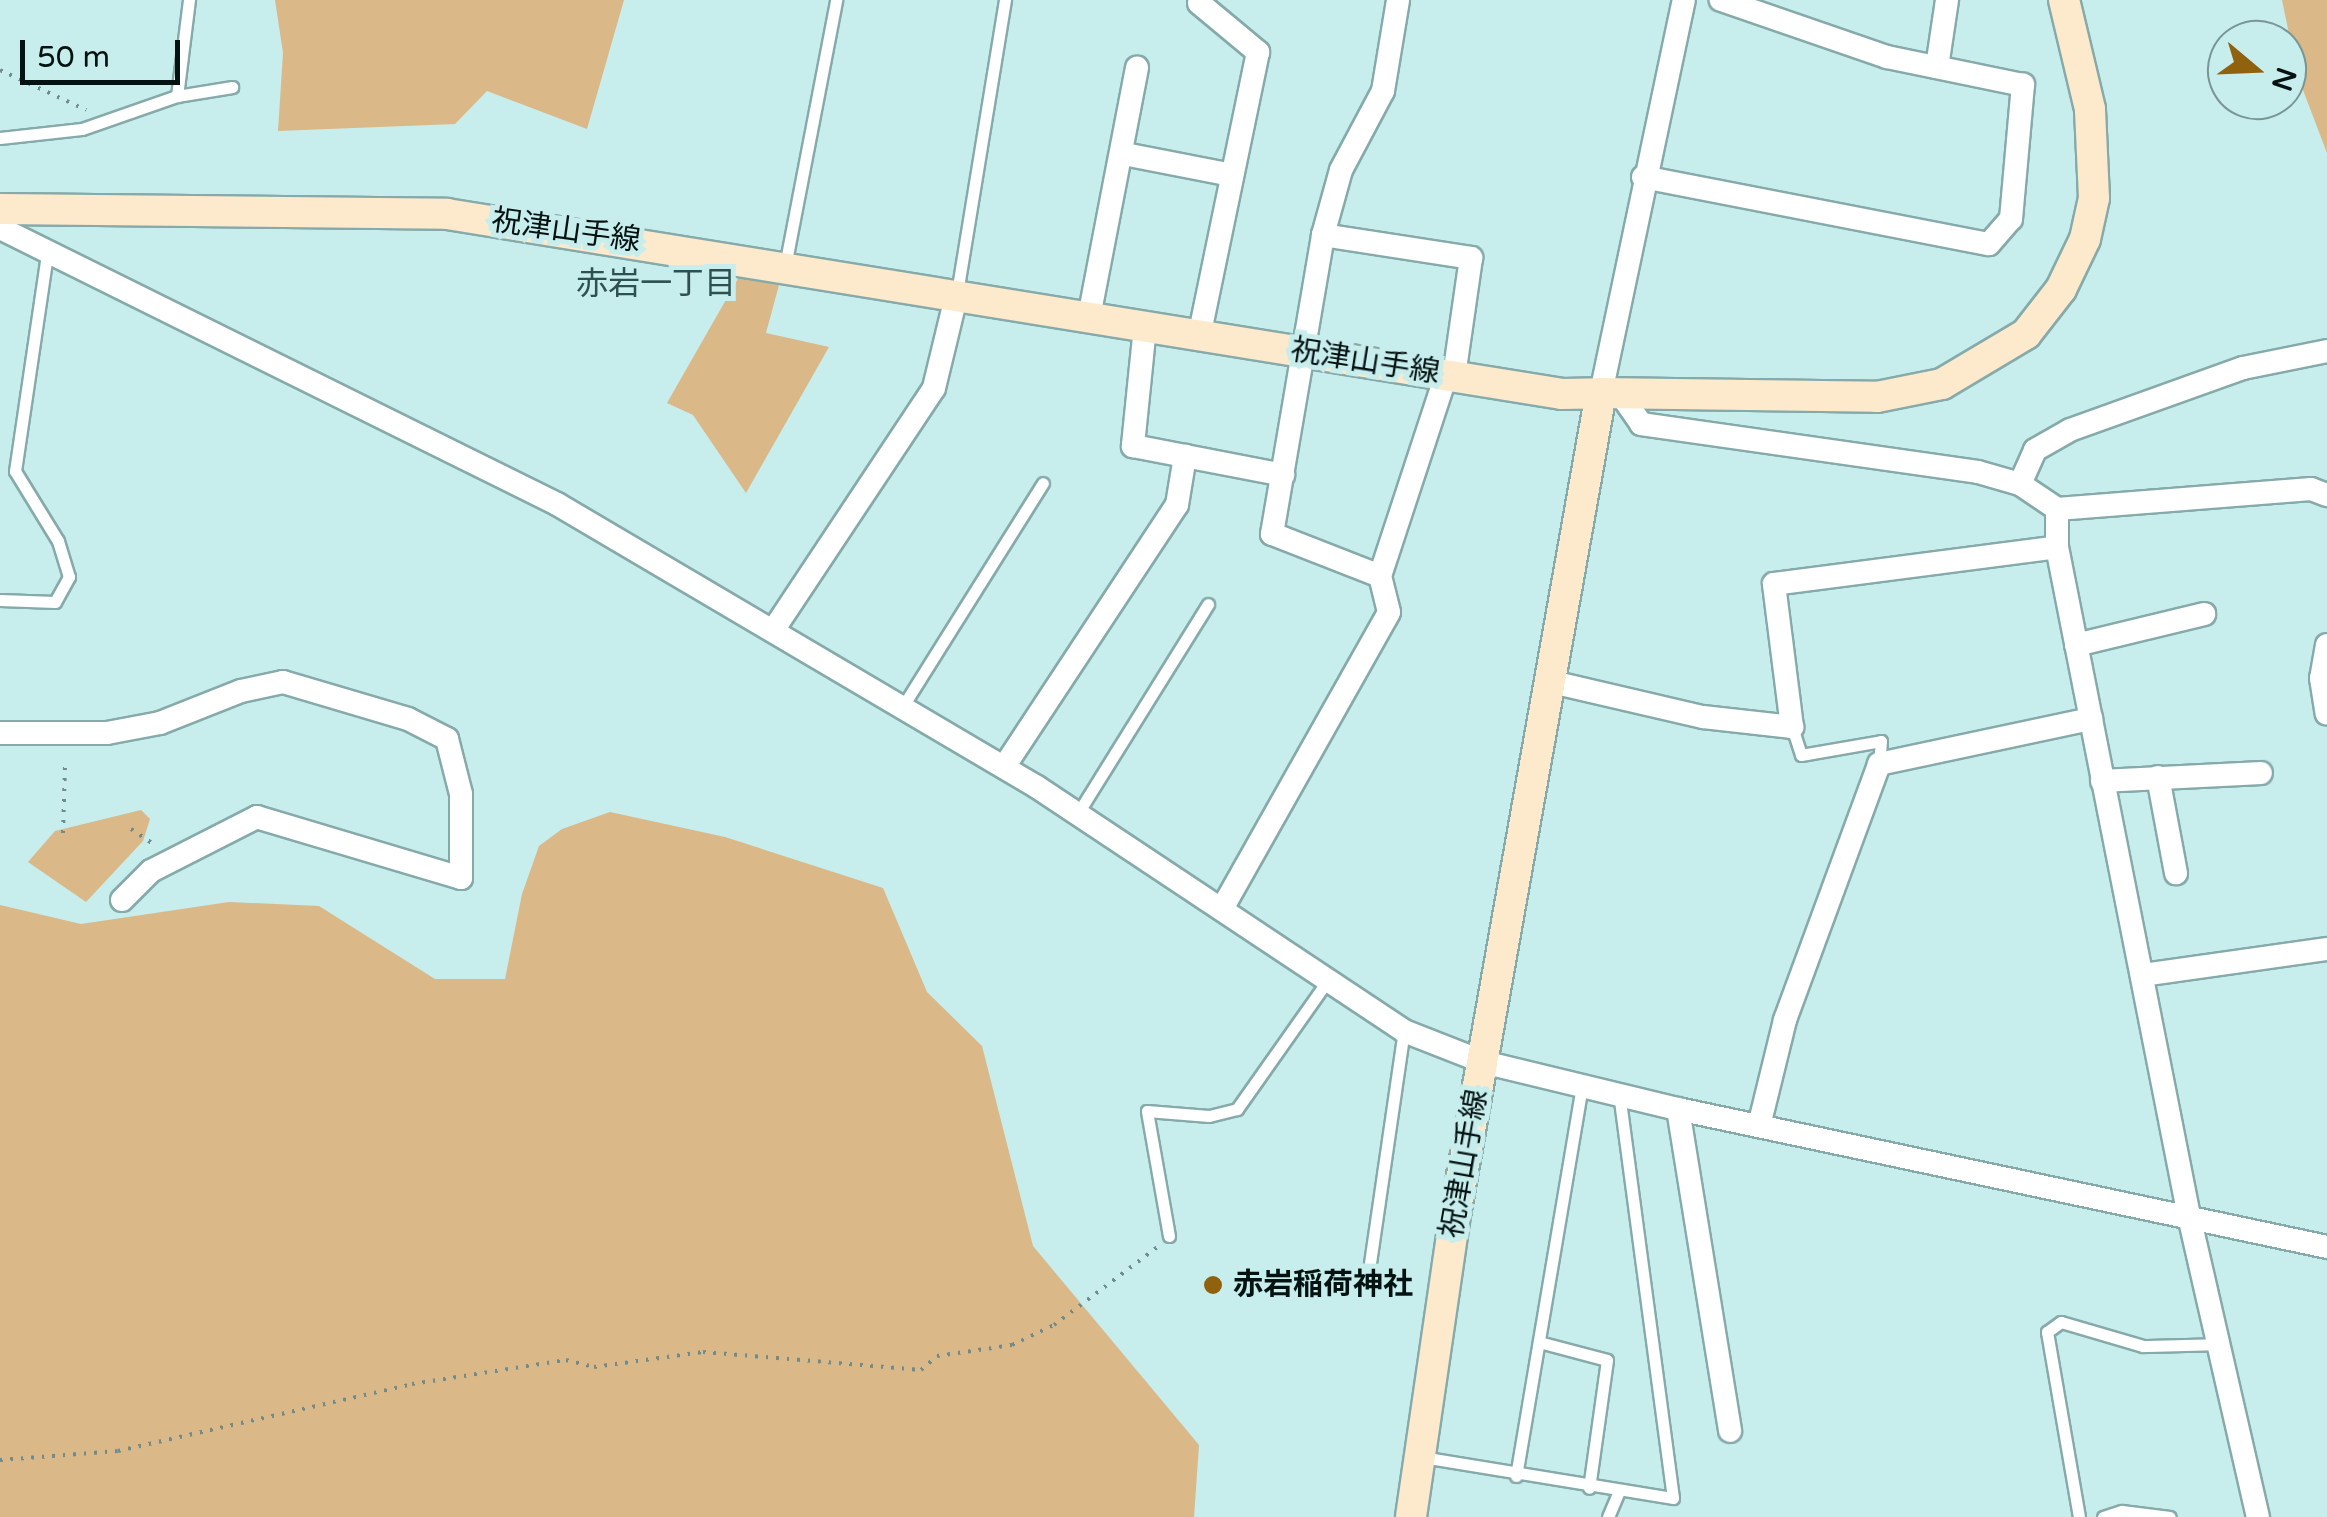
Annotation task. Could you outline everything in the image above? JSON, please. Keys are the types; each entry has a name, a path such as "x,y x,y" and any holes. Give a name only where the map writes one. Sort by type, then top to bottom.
{"street":[{"path":"1380,576 1272,534 1323,234 1341,170 1383,90 1398,0"},
{"path":"1610,392 1642,177 1684,0"},
{"path":"1642,177 1990,244 2011,219 2023,85 1887,57 1721,0"},
{"path":"1937,67 1947,0"},
{"path":"1610,392 1877,397 1942,384 2026,334 2060,290 2085,239 2094,198 2090,109 2064,0"},
{"path":"1199,3 1258,52 1200,336"},
{"path":"1089,317 1138,68"},
{"path":"1124,154 1232,176"},
{"name":"祝津山手線","path":"0,210 447,214 1450,376 1610,392 1483,1062 1410,1517"},
{"path":"0,228 557,504 1004,767 1224,907 1326,983 1404,1031 1483,1062 1678,1110 2327,1247"},
{"path":"1224,907 1390,612 1380,576 1450,376 1472,258 1323,234"},
{"path":"774,629 934,388 957,294"},
{"path":"1144,327 1133,446 1283,475"},
{"path":"2020,484 2036,450 2070,430 2243,368 2327,351"},
{"path":"1610,392 1641,424 1978,472 2020,484 2056,509 2311,489 2326,493"},
{"path":"1004,767 1177,505 1186,456"},
{"path":"2056,509 2057,547 2189,1216 2258,1517"},
{"path":"1552,682 1703,718 1792,727 1774,584 2057,547"},
{"path":"2076,645 2204,614"},
{"path":"2327,645 2321,678 2327,714"},
{"path":"0,733 107,733 160,723 241,690 283,682 408,719 447,739 462,794 460,878 257,817 150,871 122,900"},
{"path":"1758,1126 1785,1020 1879,764 2090,719"},
{"path":"2102,781 2262,773"},
{"path":"2158,777 2176,873"},
{"path":"2142,975 2327,948"},
{"path":"1678,1110 1730,1431"}],"lane":[{"path":"177,96 189,0"},
{"path":"785,266 836,0"},
{"path":"957,294 1005,0"},
{"path":"0,138 106,122 177,96 232,87"},
{"path":"0,600 55,602 68,577 58,541 14,471 47,253"},
{"path":"903,706 1043,483"},
{"path":"1078,814 1208,604"},
{"path":"1792,727 1801,755 1881,741 1879,764"},
{"path":"1170,1236 1147,1112 1210,1116 1238,1108 1326,983"},
{"path":"1370,1262 1404,1031"},
{"path":"1516,1476 1582,1086"},
{"path":"1420,1456 1516,1476 1674,1498 1619,1095"},
{"path":"2079,1517 2047,1332 2060,1322 2143,1346 2218,1344"},
{"path":"1539,1342 1607,1360 1589,1488"},
{"path":"1608,1517 1619,1491"},
{"path":"2103,1517 2122,1511 2170,1517"}],"path":[{"path":"0,70 106,122"},
{"path":"63,833 65,765"},
{"path":"131,829 158,847"},
{"path":"0,1460 118,1451 412,1384 566,1360 594,1368 703,1352 920,1370 938,1356 1012,1344 1054,1325 1170,1236"}],"shaded area":[{"path":"275,0 624,0 587,129 487,91 455,124 278,131 283,53"},
{"path":"2282,0 2327,0 2327,153 2307,101 2307,20 2286,20"},
{"path":"739,277 779,285 766,333 829,347 746,493 693,415 667,403"},
{"path":"141,810 150,819 143,841 86,902 28,862 55,831"},
{"path":"610,812 725,837 883,888 927,992 982,1046 1033,1246 1199,1445 1194,1517 0,1517 0,905 81,924 229,902 319,906 435,979 505,979 522,894 539,846 562,829"}],"place":[{"name":"赤岩稲荷神社","path":"1213,1285"}],"district":[{"name":"赤岩一丁目","path":"656,284"}]}
